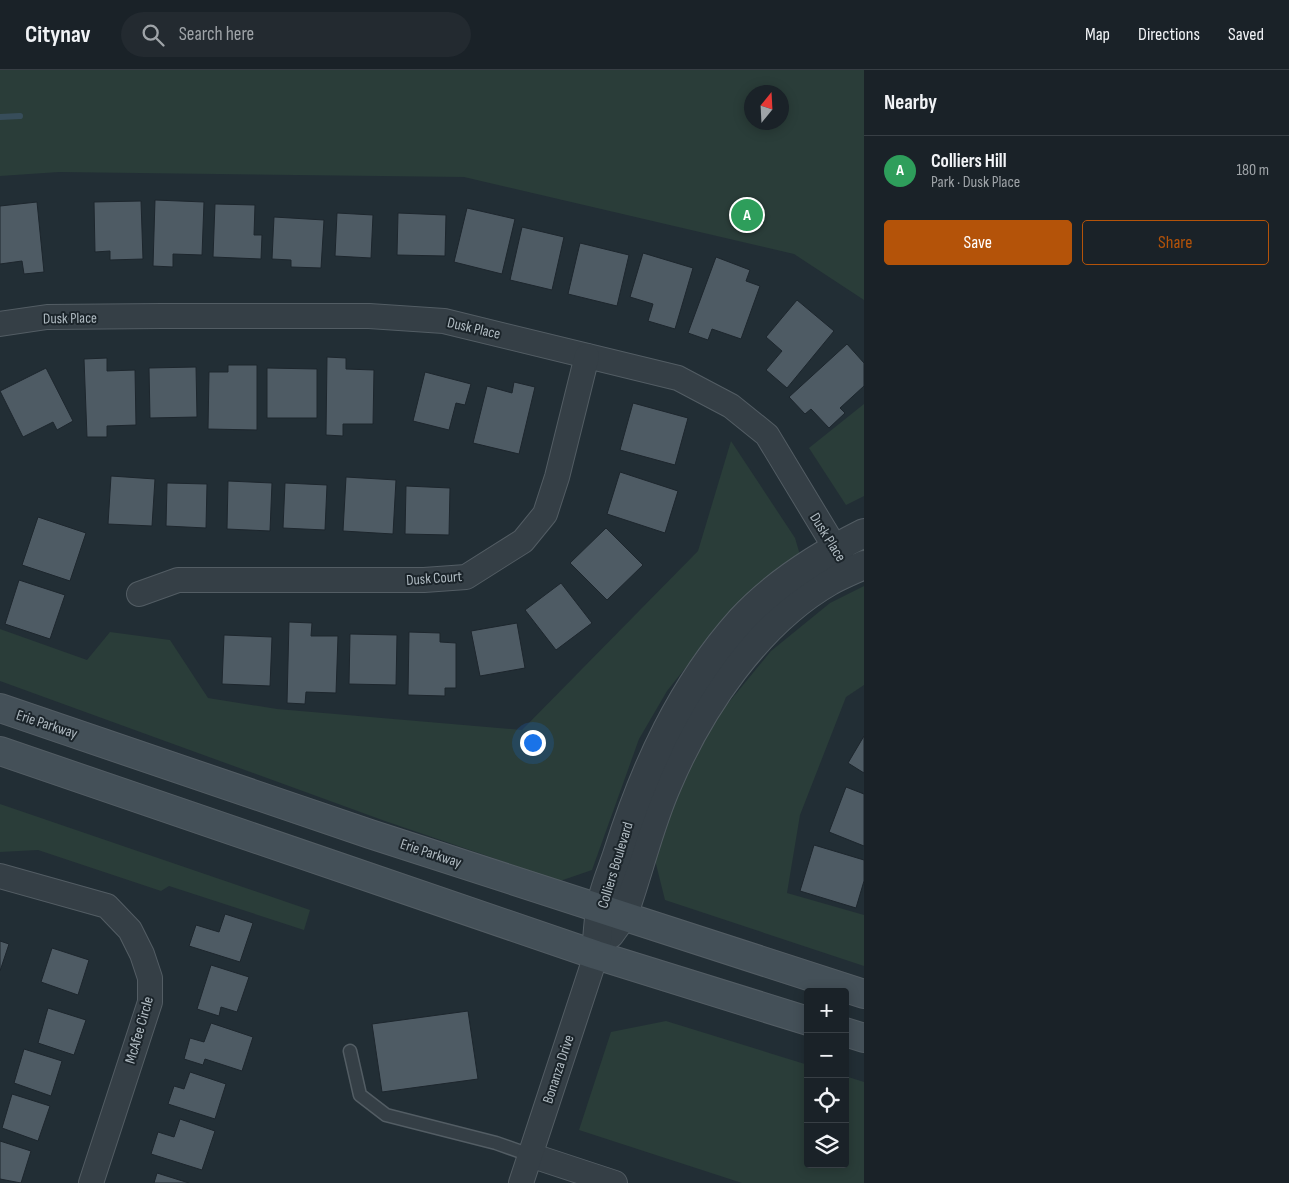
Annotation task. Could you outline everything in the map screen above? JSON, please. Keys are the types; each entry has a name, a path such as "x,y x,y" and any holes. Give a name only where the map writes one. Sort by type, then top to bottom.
{"main road":[{"name":"Erie Parkway","path":"0,708 864,994"},
{"path":"0,751 596,955 804,1020"},
{"path":"848,1033 864,1038"}],"street":[{"name":"Dusk Place","path":"0,324 47,317 369,316 444,321 678,378 731,406 767,435 834,548 857,568"},
{"name":"Dusk Court","path":"139,594 178,580 424,580 466,577 523,541 545,514 557,478 587,356"},
{"name":"Colliers Boulevard","path":"612,912 639,787 663,734 698,676 742,620 793,575 834,548 864,532"},
{"name":"Colliers Boulevard","path":"596,955 612,912 667,784 691,734 722,685 760,638 786,615 829,582 857,568"},
{"name":"McAfee Circle","path":"0,876 107,906 130,930 142,954 150,978 150,1002 91,1183"},
{"name":"Bonanza Drive","path":"521,1183 596,955"},
{"path":"530,1155 615,1183"}],"lane":[{"path":"350,1051 360,1096 386,1114 496,1143 530,1155"}],"green space":[{"path":"0,70 864,70 864,300 794,254 464,177 59,172 0,176"},
{"path":"864,404 864,496 846,505 809,448"},
{"path":"731,441 795,538 800,555 726,617 667,691 639,739 592,870 560,881 385,821 0,681 0,629 87,660 110,632 170,640 208,698 277,709 522,730 698,551"},
{"path":"864,586 864,685 846,697 800,815 787,893 864,915 864,966 665,900 655,860 681,784 720,713 771,651 830,603"},
{"path":"0,804 310,910 304,930 169,886 161,891 38,850 0,852"},
{"path":"666,1021 804,1064 804,1168 849,1168 849,1077 864,1082 864,1183 742,1183 579,1130 611,1032"}],"building":[{"path":"155,200 204,202 202,255 173,254 173,267 153,266"},
{"path":"141,201 143,259 110,260 110,251 95,252 94,202"},
{"path":"37,202 44,272 24,274 22,261 0,264 0,206"},
{"path":"215,204 255,205 254,235 262,235 261,259 213,257"},
{"path":"467,208 515,219 502,274 454,262"},
{"path":"337,213 373,215 371,258 335,256"},
{"path":"398,213 446,215 445,256 397,255"},
{"path":"274,217 324,220 321,268 291,267 291,260 272,259"},
{"path":"522,227 564,237 552,290 510,280"},
{"path":"580,243 629,255 617,306 568,294"},
{"path":"643,253 693,268 675,329 648,321 653,304 630,297"},
{"path":"716,257 750,270 746,281 760,286 741,339 712,329 708,340 688,333"},
{"path":"797,300 834,331 787,388 766,370 782,351 766,337"},
{"path":"847,344 864,363 864,386 840,408 845,413 829,428 811,409 805,414 789,397"},
{"path":"327,357 346,358 346,369 374,370 373,424 343,424 343,436 326,435"},
{"path":"107,358 107,371 135,370 136,425 107,426 107,437 87,437 84,359"},
{"path":"228,365 257,365 257,430 208,429 209,372 228,372"},
{"path":"196,367 197,417 150,418 149,368"},
{"path":"46,368 73,421 57,430 53,422 23,437 0,391"},
{"path":"267,368 317,369 317,418 267,418"},
{"path":"425,372 471,384 465,405 456,403 449,430 413,421"},
{"path":"514,382 535,387 519,454 473,443 487,386 512,393"},
{"path":"633,403 688,418 675,465 620,450"},
{"path":"620,472 678,491 665,533 607,514"},
{"path":"111,476 155,479 152,526 108,524"},
{"path":"346,477 396,480 393,534 343,531"},
{"path":"228,481 272,483 270,531 227,529"},
{"path":"167,483 207,484 206,528 166,526"},
{"path":"285,483 327,485 325,530 283,528"},
{"path":"406,486 450,488 449,535 405,534"},
{"path":"38,517 86,533 70,581 22,565"},
{"path":"606,528 643,565 607,600 570,563"},
{"path":"19,580 65,595 50,639 5,624"},
{"path":"561,583 592,623 556,650 525,610"},
{"path":"289,622 312,623 311,636 338,636 336,693 306,692 305,704 287,703"},
{"path":"517,623 525,668 480,676 471,631"},
{"path":"409,632 440,633 440,642 456,643 456,688 445,688 445,696 408,695"},
{"path":"350,634 397,635 396,685 349,684"},
{"path":"224,635 272,637 270,686 222,684"},
{"path":"864,736 864,773 848,763"},
{"path":"846,787 864,794 864,846 829,832"},
{"path":"814,845 864,860 864,881 856,908 800,891"},
{"path":"225,914 253,923 240,962 189,946 196,925 219,932"},
{"path":"0,941 9,944 0,971"},
{"path":"52,948 89,960 78,995 41,982"},
{"path":"211,965 249,977 237,1012 221,1007 219,1016 197,1009"},
{"path":"48,1008 86,1020 74,1055 38,1043"},
{"path":"468,1011 478,1079 382,1092 372,1024"},
{"path":"211,1023 253,1037 242,1071 205,1059 203,1065 184,1059 190,1038 204,1042"},
{"path":"24,1049 62,1061 51,1096 14,1083"},
{"path":"190,1072 226,1084 215,1119 168,1104 174,1086 184,1089"},
{"path":"12,1094 50,1106 38,1141 2,1128"},
{"path":"180,1119 215,1131 202,1170 151,1154 158,1132 174,1137"},
{"path":"0,1141 31,1151 21,1183 0,1179"},
{"path":"157,1173 189,1183 154,1183"}],"waterway":[{"path":"0,117 20,116"}],"place":[{"name":"Colliers Hill","path":"747,215"}]}
